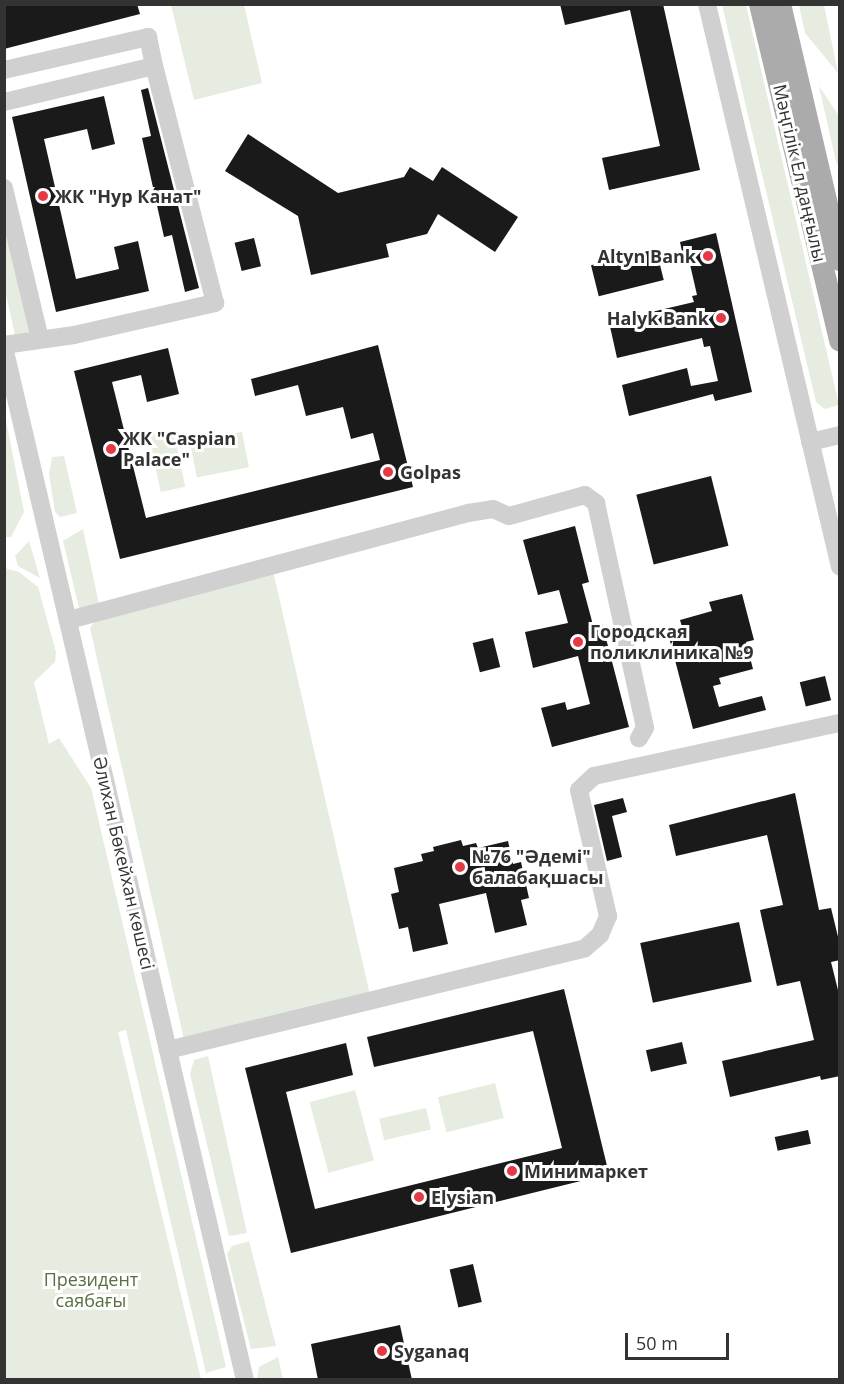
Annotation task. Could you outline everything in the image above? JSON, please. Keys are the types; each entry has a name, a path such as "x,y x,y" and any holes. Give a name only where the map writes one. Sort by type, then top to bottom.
{"main road":[{"name":"Мәңгілік Ел даңғылы","path":"760,4 840,341"},
{"name":"Мәңгілік Ел даңғылы","path":"780,4 840,260"}],"street":[{"path":"707,4 840,567"},
{"path":"4,70 148,37 215,303 4,346"},
{"path":"4,102 154,66"},
{"path":"4,188 40,339"},
{"name":"Әлихан Бөкейхан көшесі","path":"4,346 245,1380"},
{"path":"810,442 840,435"},
{"path":"69,620 468,513 493,509 509,516 585,495 596,503 645,728 639,738"},
{"path":"168,1050 585,948 600,935 608,916 579,790 586,783 594,776 840,723"}],"green space":[{"path":"171,5 244,5 262,83 194,100"},
{"path":"722,5 746,5 839,405 825,409 816,402"},
{"path":"799,5 824,5 838,73 805,33"},
{"path":"819,86 839,116 839,167 836,162"},
{"path":"4,221 29,332 15,335 5,290"},
{"path":"5,415 24,512 11,537 5,537"},
{"path":"173,429 185,487 161,492 149,434"},
{"path":"242,432 249,467 197,477 190,442"},
{"path":"64,456 77,513 60,517 55,512 49,474 52,457"},
{"path":"83,529 99,604 79,608 63,541"},
{"path":"29,541 40,578 18,566 15,556"},
{"name":"Президент саябағы","path":"4,560 7,569 19,572 38,587 56,652 55,662 34,682 49,744 59,738 91,788 226,1367 206,1373 126,1030 118,1032 201,1379 5,1379"},
{"path":"273,571 370,995 184,1039 90,628 95,621"},
{"path":"208,1056 247,1233 229,1236 190,1074 194,1060"},
{"path":"495,1083 504,1118 446,1132 438,1097"},
{"path":"355,1090 374,1161 328,1173 310,1102"},
{"path":"426,1108 431,1129 384,1140 379,1119"},
{"path":"249,1241 276,1346 251,1349 227,1254 232,1246"},
{"path":"278,1357 283,1379 257,1379 259,1367"}],"building":[{"path":"4,4 137,4 140,14 4,49"},
{"path":"560,4 663,4 700,170 609,190 602,158 660,146 630,10 565,25"},
{"name":"ЖК \"Нур Канат\"","path":"148,88 199,288 185,292 172,235 164,237 142,138 151,136 141,90"},
{"name":"ЖК \"Нур Канат\"","path":"104,96 115,144 92,150 87,129 44,139 76,279 119,269 114,247 138,241 149,291 56,312 12,117"},
{"path":"248,134 338,193 404,177 410,167 433,181 442,167 518,217 495,252 438,214 427,234 386,244 389,257 311,275 298,216 225,171"},
{"path":"716,233 752,392 715,401 713,394 629,416 622,385 687,368 691,386 718,381 710,346 704,347 702,338 617,358 609,322 694,302 692,296 697,295 689,260 684,261 680,242"},
{"path":"254,238 261,266 242,271 235,243"},
{"path":"656,249 664,280 599,296 591,265"},
{"name":"ЖК \"Caspian Palace\"","path":"378,345 413,487 120,559 74,371 168,348 179,394 147,402 141,375 112,382 146,518 380,460 373,433 351,439 343,407 306,416 298,385 255,396 251,379"},
{"path":"711,476 728,546 654,564 636,495"},
{"name":"Городская поликлиника №9","path":"575,526 589,582 582,584 593,625 602,623 629,727 552,747 541,708 565,702 567,710 590,704 578,656 533,668 525,632 568,623 559,590 538,595 523,540"},
{"path":"742,594 754,640 746,642 753,669 719,678 721,684 713,686 719,707 762,696 766,710 693,729 670,641 685,637 680,620 712,611 709,602"},
{"path":"493,638 500,667 480,672 473,643"},
{"path":"825,676 831,700 806,707 800,682"},
{"path":"795,793 819,910 831,908 840,945 840,960 831,962 840,998 840,1076 821,1080 820,1076 730,1097 722,1061 814,1040 800,981 777,986 760,910 783,905 767,835 676,856 669,825"},
{"path":"623,798 627,812 612,816 622,857 607,861 594,805"},
{"path":"461,840 463,846 476,843 478,848 508,841 513,864 521,862 529,898 521,900 527,925 495,933 486,893 439,904 448,944 413,952 408,927 399,929 391,894 399,892 394,868 423,861 421,854 434,851 433,847"},
{"path":"739,922 752,982 653,1003 640,943"},
{"path":"564,989 609,1174 291,1253 245,1068 346,1043 353,1075 286,1092 315,1209 562,1148 533,1031 374,1067 367,1037"},
{"path":"682,1042 687,1063 651,1072 646,1050"},
{"path":"808,1130 811,1144 778,1151 775,1137"},
{"path":"473,1264 482,1302 458,1307 450,1269"},
{"name":"Syganaq","path":"400,1325 412,1380 318,1380 311,1344"}],"place":[{"name":"ЖК \"Нур Канат\"","path":"43,196"},
{"name":"Altyn Bank","path":"708,256"},
{"name":"Halyk Bank","path":"721,318"},
{"name":"ЖК \"Caspian Palace\"","path":"111,449"},
{"name":"Golpas","path":"388,472"},
{"name":"Городская поликлиника №9","path":"578,642"},
{"name":"№76 \"Әдемі\" балабақшасы","path":"460,867"},
{"name":"Минимаркет","path":"512,1171"},
{"name":"Elysian","path":"419,1197"},
{"name":"Syganaq","path":"382,1351"}]}
